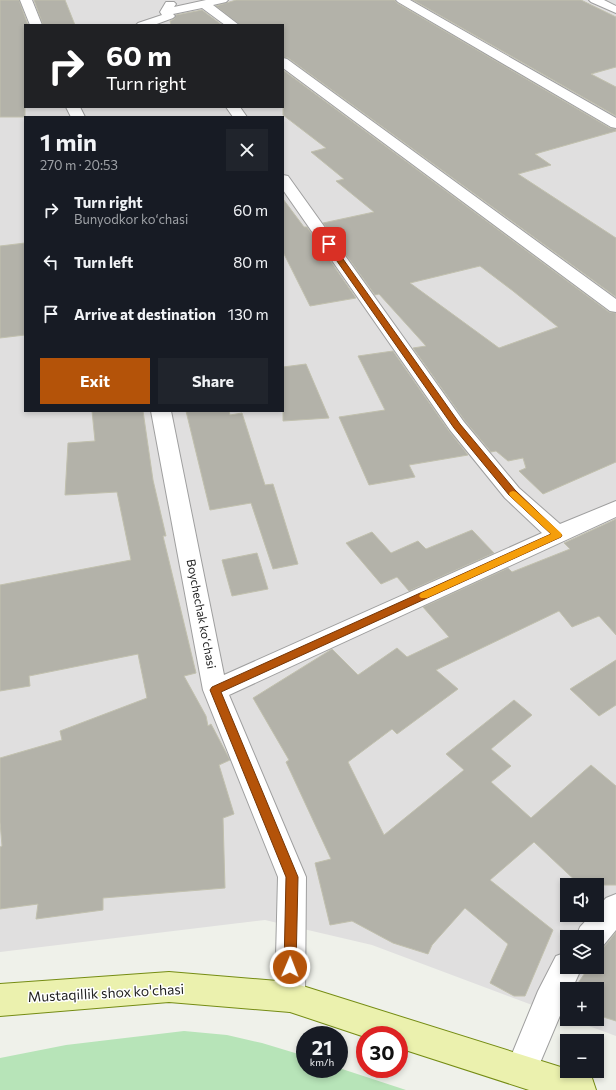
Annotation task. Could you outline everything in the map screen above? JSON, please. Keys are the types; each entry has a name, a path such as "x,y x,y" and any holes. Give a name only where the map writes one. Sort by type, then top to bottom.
{"main road":[{"name":"Mustaqillik shox ko'chasi","path":"0,1000 169,987 290,997 580,1090"}],"street":[{"path":"26,0 36,24"},
{"path":"170,18 173,0"},
{"path":"146,24 170,18 204,4 222,0"},
{"path":"402,0 616,124"},
{"path":"595,0 616,10"},
{"path":"204,4 232,24"},
{"path":"284,63 616,307"},
{"path":"284,179 457,426 512,493 558,535"},
{"name":"Boychechak koʻchasi","path":"161,412 216,690 292,877 290,997"},
{"path":"216,690 616,508"},
{"path":"597,930 616,908"},
{"path":"520,1071 549,1002 563,974"}],"shaded area":[{"path":"0,0 616,0 616,1036 589,1026 604,1026 604,982 560,982 560,1015 372,945 265,920 0,952"}],"green space":[{"path":"184,1031 227,1035 262,1043 296,1053 296,1078 348,1078 348,1071 356,1074 356,1078 369,1078 406,1090 0,1090 0,1058 66,1045"}],"building":[{"path":"0,0 19,0 28,24 24,24 25,116 0,117"},
{"path":"34,0 65,0 75,24 43,24"},
{"path":"236,0 394,0 610,128 616,129 616,131 535,154 551,165 518,174 616,238 616,297 288,58 284,57 284,24 239,24 216,6"},
{"path":"413,0 581,0 616,17 616,67 591,74 616,87 616,116"},
{"path":"202,10 221,24 171,24 170,21 174,19 176,15"},
{"path":"284,71 609,312 616,313 616,462 543,494 519,471 526,468 523,458 508,461 496,451 491,452 465,421 413,348 426,346 379,294 375,295 323,223 374,212 336,181 344,179 311,152 326,148 283,115","holes":["480,266 558,327 499,348 410,283"]},
{"path":"284,200 304,227 307,227 356,298 310,306 284,254"},
{"path":"24,243 24,335 0,338 0,246"},
{"path":"393,351 449,431 468,455 409,465 415,477 369,485 339,417 385,410 358,356"},
{"path":"306,364 329,418 283,421 284,367"},
{"path":"92,412 143,412 153,480 166,536 163,536 196,673 184,676 206,716 208,726 211,724 230,760 219,765 234,814 223,818 225,888 103,898 103,910 36,919 38,904 0,909 0,847 2,846 0,822 0,758 62,740 60,731 147,698 138,654 29,676 30,686 0,691 0,585 131,560 117,492 65,495 68,443 95,441"},
{"path":"186,412 229,412 230,415 242,413 265,485 273,484 298,564 273,569 251,503 210,510"},
{"path":"616,519 616,635 599,616 572,627 559,611 436,670 458,689 397,734 392,729 348,762 384,835 464,770 446,754 514,700 532,715 491,749 511,766 491,782 531,818 591,765 616,786 616,885 604,885 604,878 573,878 534,842 490,880 553,930 525,996 514,996 490,983 508,944 465,908 432,945 428,954 393,943 352,921 330,925 315,863 331,859 286,762 289,760 253,698 332,649 358,675 397,648 407,657 449,637 423,607 508,568 512,572 570,549 564,543"},
{"path":"472,530 494,553 409,591 397,577 381,584 346,543 372,532 391,553 418,541 426,549"},
{"path":"257,553 268,589 232,596 222,560"},
{"path":"616,660 616,705 599,716 570,689"},
{"path":"616,932 616,1021 604,1017 604,982 579,982 584,974 604,974 604,947"}],"slow traffic":[{"path":"424,596 558,535 513,494"}],"route":[{"path":"290,967 292,877 216,690 558,535 512,493 457,426 329,244"}]}
